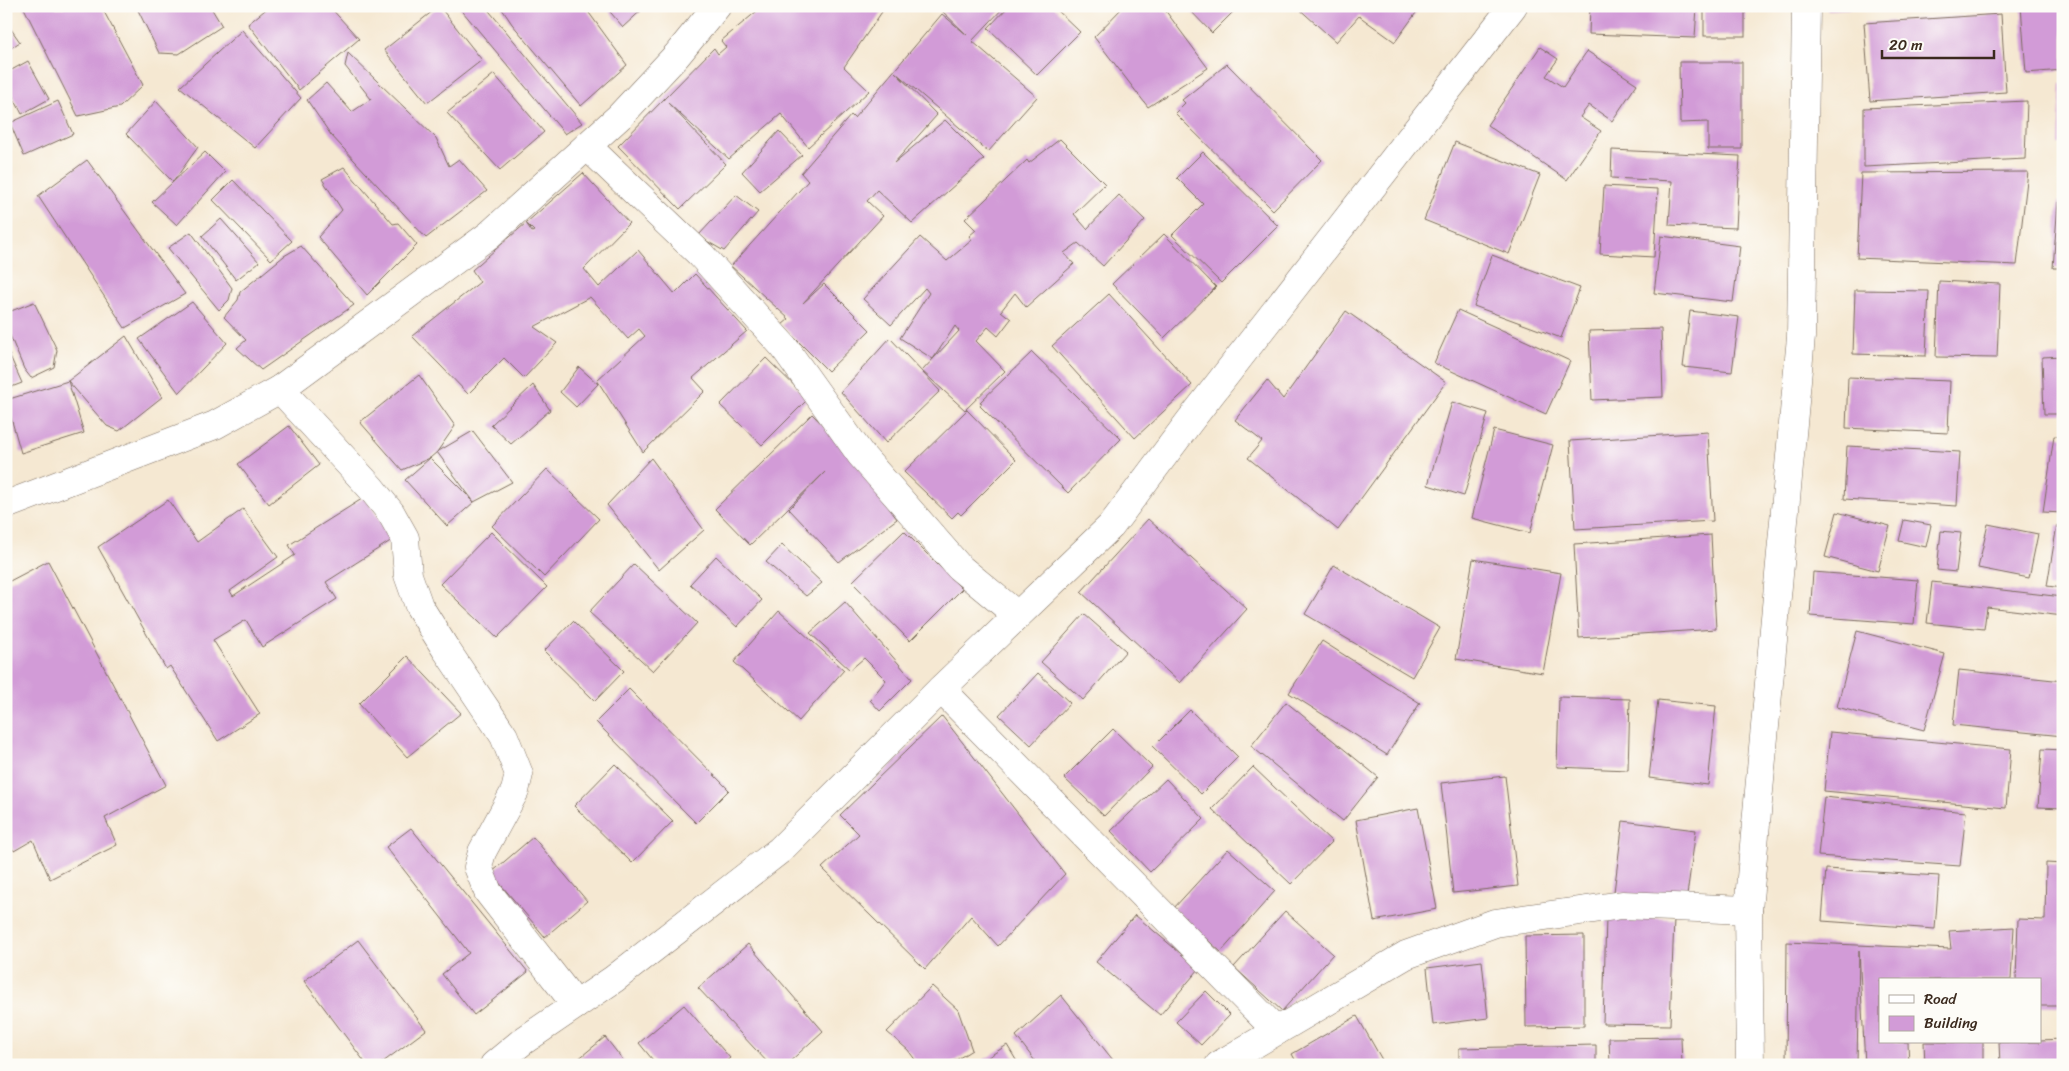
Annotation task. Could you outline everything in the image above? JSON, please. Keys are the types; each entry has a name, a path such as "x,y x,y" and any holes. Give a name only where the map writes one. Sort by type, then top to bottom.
{"street":[{"path":"6,505 215,425 280,389 489,235 620,116 671,62 717,6"},
{"path":"494,1065 523,1041 614,979 780,850 941,689 1110,526 1514,6"},
{"path":"1750,1065 1748,910 1801,337 1806,6"},
{"path":"587,146 701,255 784,347 861,455 959,567 1017,615"},
{"path":"280,389 371,488 390,513 405,538 408,575 419,606 444,648 504,736 519,774 515,792 482,852 478,867 488,892 576,1005"},
{"path":"941,689 1277,1030"},
{"path":"1219,1065 1406,956 1495,923 1622,905 1748,910"}],"building":[{"path":"23,6 55,6 57,9 69,6 101,6 143,85 120,107 78,116"},
{"path":"136,6 210,6 222,26 179,54 159,53"},
{"path":"270,6 329,6 359,39 299,90 248,24"},
{"path":"439,6 482,60 427,103 384,50"},
{"path":"458,6 485,6 582,123 565,134"},
{"path":"505,6 584,6 627,65 581,106 512,24 502,9"},
{"path":"605,6 646,6 623,27"},
{"path":"763,6 886,6 844,67 869,91 808,147 781,114 729,159 668,103 726,164 680,209 618,146 714,48 718,54 726,47 721,41"},
{"path":"940,6 1005,6 972,41 1037,97 988,152 895,72 937,115 894,163 945,120 984,159 912,223 877,190 867,201 883,216 803,303 824,284 870,330 828,371 782,325 789,319 731,266 808,181 801,173 851,115 854,118 942,14 967,35 939,8"},
{"path":"1009,6 1053,6 1080,32 1037,75 988,28"},
{"path":"1124,6 1162,6 1208,68 1148,107 1094,37"},
{"path":"1186,6 1239,6 1212,33"},
{"path":"1296,6 1421,6 1395,42 1359,16 1336,42"},
{"path":"1590,6 1697,7 1695,38 1589,34"},
{"path":"1704,6 1745,6 1745,36 1704,36"},
{"path":"1827,6 1858,6 1858,8 1827,10"},
{"path":"2021,6 2063,6 2063,70 2026,73"},
{"path":"2001,14 2006,92 1870,101 1864,23"},
{"path":"6,22 20,42 6,51"},
{"path":"242,30 301,98 255,148 180,87"},
{"path":"1540,47 1558,59 1546,76 1563,87 1587,51 1637,84 1612,121 1589,105 1580,117 1601,131 1567,180 1487,125"},
{"path":"348,53 436,138 449,166 459,159 487,191 426,238 331,135 307,100 326,83 352,112 371,99 345,66"},
{"path":"28,61 49,99 22,114 6,83 6,73"},
{"path":"1679,62 1742,62 1742,149 1708,149 1708,122 1680,123"},
{"path":"1227,64 1322,160 1273,210 1175,113 1185,103 1182,100"},
{"path":"494,74 544,132 500,170 447,113"},
{"path":"2061,84 2063,84 2063,144 2058,144"},
{"path":"58,101 73,134 24,156 10,123"},
{"path":"156,101 198,147 173,182 126,134"},
{"path":"2027,101 2025,159 1864,167 1864,108"},
{"path":"779,131 802,155 760,191 742,172"},
{"path":"1060,139 1105,184 1074,214 1087,229 1119,195 1145,220 1103,266 1078,243 1064,253 1074,264 1026,307 1015,293 1001,311 1011,319 998,336 988,327 976,341 1005,371 965,410 922,371 959,331 955,326 933,359 900,338 929,293 925,288 891,325 863,299 920,237 947,261 972,240 969,236 976,230 965,219 1027,160 1029,163"},
{"path":"1455,142 1540,175 1509,254 1424,220"},
{"path":"1612,150 1740,156 1736,228 1669,225 1672,181 1611,178"},
{"path":"205,152 225,172 177,225 152,202"},
{"path":"1203,152 1278,226 1221,283 1172,235 1203,204 1177,178"},
{"path":"87,160 185,294 125,328 38,196"},
{"path":"344,167 393,224 398,223 417,245 367,295 318,237 342,210 322,179"},
{"path":"2028,172 2017,265 1857,258 1861,173"},
{"path":"583,173 629,223 584,269 599,287 638,250 675,294 695,274 747,331 693,378 705,391 643,452 597,380 645,336 639,329 628,339 590,297 534,327 557,343 524,378 504,358 468,394 412,336 480,282 472,270"},
{"path":"233,180 292,241 271,260 213,200"},
{"path":"1604,186 1658,189 1654,257 1600,254"},
{"path":"736,195 758,212 724,251 698,236"},
{"path":"2058,202 2063,202 2063,268 2053,268"},
{"path":"221,219 259,262 236,280 202,236"},
{"path":"191,232 232,288 229,300 219,310 168,248"},
{"path":"1164,234 1216,287 1164,338 1112,284"},
{"path":"1661,236 1740,246 1733,302 1654,293"},
{"path":"301,246 354,305 261,370 237,348 246,340 224,317 238,300 240,292 284,256"},
{"path":"1492,255 1580,288 1561,338 1474,306"},
{"path":"1939,281 2000,284 1997,358 1936,357"},
{"path":"1855,290 1929,291 1926,356 1853,354"},
{"path":"1109,294 1192,385 1135,438 1052,346"},
{"path":"34,302 57,350 54,367 31,378 24,369 6,326 6,313"},
{"path":"192,302 227,343 179,393 139,339"},
{"path":"1458,310 1570,361 1546,414 1434,363"},
{"path":"1346,311 1446,382 1338,530 1248,458 1262,441 1235,420 1267,380 1283,399"},
{"path":"1690,311 1739,317 1732,372 1683,367"},
{"path":"1661,329 1663,397 1592,400 1589,331"},
{"path":"126,336 162,397 119,431 107,426 68,381"},
{"path":"890,338 940,391 886,443 841,392"},
{"path":"6,347 22,383 6,389"},
{"path":"1032,352 1121,439 1068,493 980,406 982,403 980,402"},
{"path":"2063,356 2063,414 2044,414 2042,357"},
{"path":"766,358 808,399 762,445 720,405"},
{"path":"579,367 598,384 576,407 560,392"},
{"path":"419,375 455,426 437,452 430,458 402,470 360,422"},
{"path":"1848,377 1950,381 1948,433 1846,428"},
{"path":"68,381 84,433 21,453 6,400"},
{"path":"533,385 550,410 511,444 491,425"},
{"path":"1452,402 1488,413 1464,496 1428,485"},
{"path":"967,410 1016,460 961,515 958,512 952,518 904,472"},
{"path":"812,414 847,450 897,519 839,562 789,509 825,472 750,545 715,509"},
{"path":"289,426 319,465 269,504 238,464"},
{"path":"1494,430 1553,445 1530,533 1472,518"},
{"path":"473,431 512,482 474,502 437,452"},
{"path":"1708,432 1713,521 1575,529 1570,441"},
{"path":"2054,436 2063,437 2063,513 2043,512"},
{"path":"1847,446 1960,452 1957,506 1844,499"},
{"path":"430,458 474,502 447,526 405,480"},
{"path":"651,458 704,530 659,570 607,505"},
{"path":"547,469 599,519 544,577 492,526"},
{"path":"365,497 392,540 326,582 337,599 262,647 246,620 213,640 260,714 218,741 170,666 166,669 98,547 168,500 197,542 243,509 278,557 230,591 233,596 295,555 289,545"},
{"path":"1837,512 1890,526 1878,571 1825,557"},
{"path":"1148,519 1247,609 1180,683 1081,592"},
{"path":"1904,520 1931,525 1926,547 1899,541"},
{"path":"1988,524 2038,534 2029,578 1978,568"},
{"path":"2057,525 2063,526 2063,588 2047,586"},
{"path":"904,531 962,589 910,641 852,582"},
{"path":"1941,531 1961,533 1956,572 1937,570"},
{"path":"491,532 547,587 497,638 440,584"},
{"path":"1711,535 1716,629 1579,638 1574,544"},
{"path":"782,545 822,583 806,596 766,562"},
{"path":"716,556 762,600 737,627 690,584"},
{"path":"1473,559 1561,573 1543,673 1456,659"},
{"path":"48,561 166,785 105,818 117,845 50,879 33,840 14,851 6,838 6,583"},
{"path":"634,564 697,623 653,671 589,612"},
{"path":"1334,565 1440,628 1412,677 1305,614"},
{"path":"1813,572 1918,580 1914,624 1810,616"},
{"path":"1932,582 2063,597 2063,616 1987,607 1984,629 1927,623"},
{"path":"845,602 912,679 880,711 870,700 886,680 864,658 850,670 810,633"},
{"path":"779,611 844,670 799,721 734,662"},
{"path":"1084,614 1126,651 1083,700 1041,662"},
{"path":"573,621 624,671 595,701 544,651"},
{"path":"1857,631 1945,654 1924,730 1837,707"},
{"path":"1322,641 1420,703 1387,755 1289,693"},
{"path":"407,656 461,713 407,757 359,704"},
{"path":"1959,670 2063,681 2063,736 1953,725"},
{"path":"1038,673 1070,703 1031,745 999,715"},
{"path":"629,689 729,790 696,823 596,722"},
{"path":"1559,697 1630,699 1628,770 1557,767"},
{"path":"1658,700 1716,706 1708,785 1649,778"},
{"path":"1286,702 1378,777 1343,821 1251,746"},
{"path":"1190,710 1238,757 1201,794 1153,747"},
{"path":"942,716 1065,874 998,946 971,916 925,969 822,868 859,834 840,815"},
{"path":"1113,729 1152,767 1104,816 1064,778"},
{"path":"1830,732 2011,749 2006,808 1824,791"},
{"path":"2042,749 2063,750 2063,808 2038,807"},
{"path":"615,764 673,821 632,863 574,806"},
{"path":"1253,767 1332,842 1291,884 1212,809"},
{"path":"1505,776 1518,886 1453,893 1441,783"},
{"path":"1166,779 1204,819 1150,872 1111,831"},
{"path":"1824,797 1966,812 1960,866 1818,856"},
{"path":"1418,808 1437,909 1374,921 1356,820"},
{"path":"1623,821 1696,830 1686,902 1614,892"},
{"path":"411,828 528,972 474,1015 442,974 469,953 386,847"},
{"path":"533,837 587,901 545,937 491,873"},
{"path":"1228,849 1275,891 1221,952 1173,909"},
{"path":"2046,863 2063,864 2063,1006 2042,1006 2042,978 2016,978 2018,919 2045,920"},
{"path":"1826,869 1939,876 1935,929 1822,921"},
{"path":"1285,911 1333,954 1282,1011 1234,967"},
{"path":"1135,915 1199,969 1160,1015 1096,962"},
{"path":"1606,917 1674,919 1670,1025 1603,1024"},
{"path":"2014,927 2011,978 1879,978 1879,1044 1908,1044 1909,1065 1865,1065 1859,950 1857,1065 1786,1065 1787,942 1951,949 1949,931"},
{"path":"1584,935 1584,1026 1526,1027 1525,936"},
{"path":"358,940 426,1030 379,1065 367,1065 304,981"},
{"path":"748,944 823,1031 786,1065 770,1065 698,988"},
{"path":"1482,961 1488,1018 1433,1025 1427,968"},
{"path":"932,986 958,1010 972,1050 948,1065 919,1065 908,1050 887,1032"},
{"path":"1206,991 1230,1015 1201,1045 1176,1022"},
{"path":"1061,995 1117,1065 1038,1065 1016,1036"},
{"path":"684,1005 730,1058 722,1065 657,1065 639,1043"},
{"path":"1357,1016 1385,1065 1298,1065 1292,1054"},
{"path":"605,1037 627,1065 571,1065"},
{"path":"1681,1037 1682,1065 1610,1065 1609,1038"},
{"path":"2063,1039 2063,1065 2000,1065 1999,1044 2042,1044 2042,1040"},
{"path":"1924,1044 1983,1044 1983,1065 1925,1065"},
{"path":"1007,1045 1019,1065 976,1065"},
{"path":"1596,1045 1596,1065 1459,1065 1459,1048"}]}
